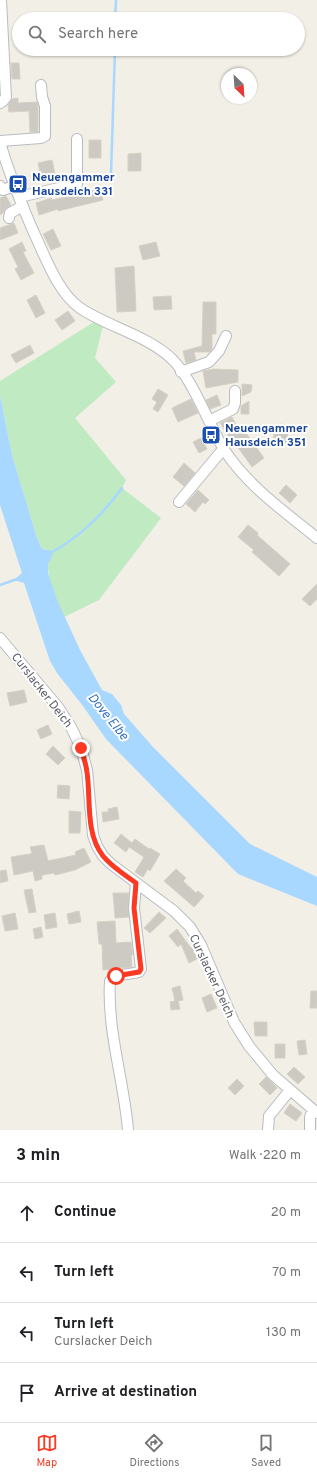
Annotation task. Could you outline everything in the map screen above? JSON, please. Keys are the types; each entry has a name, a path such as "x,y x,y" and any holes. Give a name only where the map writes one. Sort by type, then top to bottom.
{"street":[{"path":"0,103 3,102 6,97 1,0"},
{"path":"41,85 42,97 45,106 45,136 41,138 0,141 8,171 14,186 52,271 64,292 78,306 98,319 156,346 172,360 181,372 224,448 245,475 317,538"},
{"path":"9,218 10,213 21,202 77,184 76,139"},
{"path":"0,186 3,190 14,186"},
{"path":"181,372 209,362 219,351 226,336"},
{"path":"209,421 233,409 235,404 235,391"},
{"path":"180,502 224,448"},
{"name":"Curslacker Deich","path":"0,638 72,727 81,748 87,770 91,826 97,846 103,856 111,864 174,911 190,927 201,945 234,1022 245,1040 273,1075 315,1111"},
{"path":"128,1130 111,1017 109,991 110,981 116,976 139,972 141,969 134,908 136,883"},
{"path":"268,1130 269,1116 290,1090"},
{"path":"310,1130 310,1117 315,1111"}],"green space":[{"path":"94,322 103,326 95,358 116,382 75,418 126,480 122,488 161,518 99,600 64,617 53,592 48,572 50,550 42,549 37,538 12,455 0,395 0,381"}],"water":[{"name":"Dove Elbe","path":"0,395 12,455 37,538 42,549 50,550 53,554 48,564 48,573 57,600 80,650 102,690 112,694 121,705 124,714 153,747 250,844 317,877 317,906 238,874 106,739 83,706 57,673 50,661 24,583 14,580 22,573 0,505"}],"building":[{"path":"11,63 19,63 20,79 12,79"},
{"path":"18,98 18,103 37,102 38,132 30,132 29,111 9,112 8,105 12,99"},
{"path":"89,140 101,140 101,158 89,158"},
{"path":"141,153 141,171 128,171 128,154"},
{"path":"52,160 55,174 41,177 38,163"},
{"path":"100,189 103,200 58,211 58,209 39,215 36,203 51,198 52,200"},
{"path":"6,196 11,205 0,215 0,198"},
{"path":"14,223 18,233 0,240 0,228"},
{"path":"53,229 61,246 51,250 43,234"},
{"path":"22,242 26,251 23,252 34,273 21,280 15,269 18,267 9,249"},
{"path":"156,242 160,256 143,260 139,246"},
{"path":"134,266 136,311 117,312 115,268"},
{"path":"36,295 45,313 36,318 27,300"},
{"path":"171,296 172,309 154,310 153,297"},
{"path":"203,302 216,302 216,334 212,334 212,349 210,352 194,352 196,360 186,363 183,351 202,346"},
{"path":"68,311 75,321 62,330 55,320"},
{"path":"30,345 34,353 16,363 11,355"},
{"path":"213,369 238,370 238,382 206,388 203,371"},
{"path":"242,384 252,385 251,392 242,396"},
{"path":"158,389 168,395 158,412 153,409 157,402 152,399"},
{"path":"217,395 221,405 210,409 206,400"},
{"path":"191,399 198,413 178,422 172,408"},
{"path":"249,401 249,414 241,414 241,406"},
{"path":"232,417 241,434 241,426 264,458 252,467 220,423"},
{"path":"281,424 289,426 286,444 273,442 274,432 279,433"},
{"path":"201,438 207,449 199,453 193,442"},
{"path":"184,463 195,473 184,486 173,477"},
{"path":"286,485 297,495 290,503 279,493"},
{"path":"198,490 209,500 205,504 203,502 195,512 186,504"},
{"path":"248,525 258,533 257,535 290,564 279,576 252,552 254,550 238,537"},
{"path":"317,584 317,599 310,606 302,599"},
{"path":"24,690 27,702 10,706 7,693"},
{"path":"48,725 52,734 41,739 37,730"},
{"path":"53,746 65,758 58,765 46,754"},
{"path":"58,785 70,786 69,799 57,798"},
{"path":"117,807 119,819 103,822 102,812 108,812 108,809"},
{"path":"69,811 81,812 80,833 69,833"},
{"path":"121,834 132,843 135,839 149,849 150,848 160,854 150,871 148,869 143,877 135,872 144,857 129,847 126,852 114,843"},
{"path":"44,845 48,861 76,855 75,852 84,848 91,862 75,870 55,875 54,873 42,875 42,879 35,881 33,871 14,875 11,857 30,854 32,853 30,847"},
{"path":"176,869 186,878 183,881 196,893 198,891 204,896 194,907 164,881"},
{"path":"6,870 8,881 0,883 0,871"},
{"path":"32,889 36,912 29,913 24,890"},
{"path":"113,893 129,893 129,917 115,918"},
{"path":"79,911 81,922 69,924 67,914"},
{"path":"159,912 166,918 150,933 144,928"},
{"path":"15,913 18,929 5,931 2,916"},
{"path":"55,913 57,927 46,929 44,915"},
{"path":"115,921 116,943 131,942 133,955 131,955 132,967 103,970 102,944 99,944 97,922"},
{"path":"41,927 43,937 35,939 33,929"},
{"path":"177,929 191,948 192,947 197,959 189,963 181,944 178,947 169,936"},
{"path":"180,986 183,1000 178,1001 180,1009 171,1010 170,1002 175,1001 172,988"},
{"path":"311,991 317,991 317,1008 310,1008"},
{"path":"211,994 217,1008 207,1012 202,998"},
{"path":"254,1022 267,1022 267,1036 255,1036"},
{"path":"305,1040 307,1054 299,1055 297,1041"},
{"path":"275,1044 285,1044 285,1058 275,1058"},
{"path":"294,1067 305,1077 298,1084 287,1074"},
{"path":"266,1077 277,1088 270,1095 259,1084"},
{"path":"237,1079 244,1086 235,1095 228,1088"},
{"path":"290,1104 302,1113 296,1121 284,1113"}],"waterway":[{"path":"115,12 116,0"},
{"path":"111,174 115,56"},
{"path":"50,553 71,540 90,525 122,488"},
{"path":"0,585 17,579"}],"place":[{"name":"Neuengammer Hausdeich 331","path":"18,184"},
{"name":"Neuengammer Hausdeich 351","path":"211,435"}],"route":[{"path":"81,748 87,770 91,826 97,846 103,856 111,864 136,883 134,908 141,969 139,972 116,976"}]}
